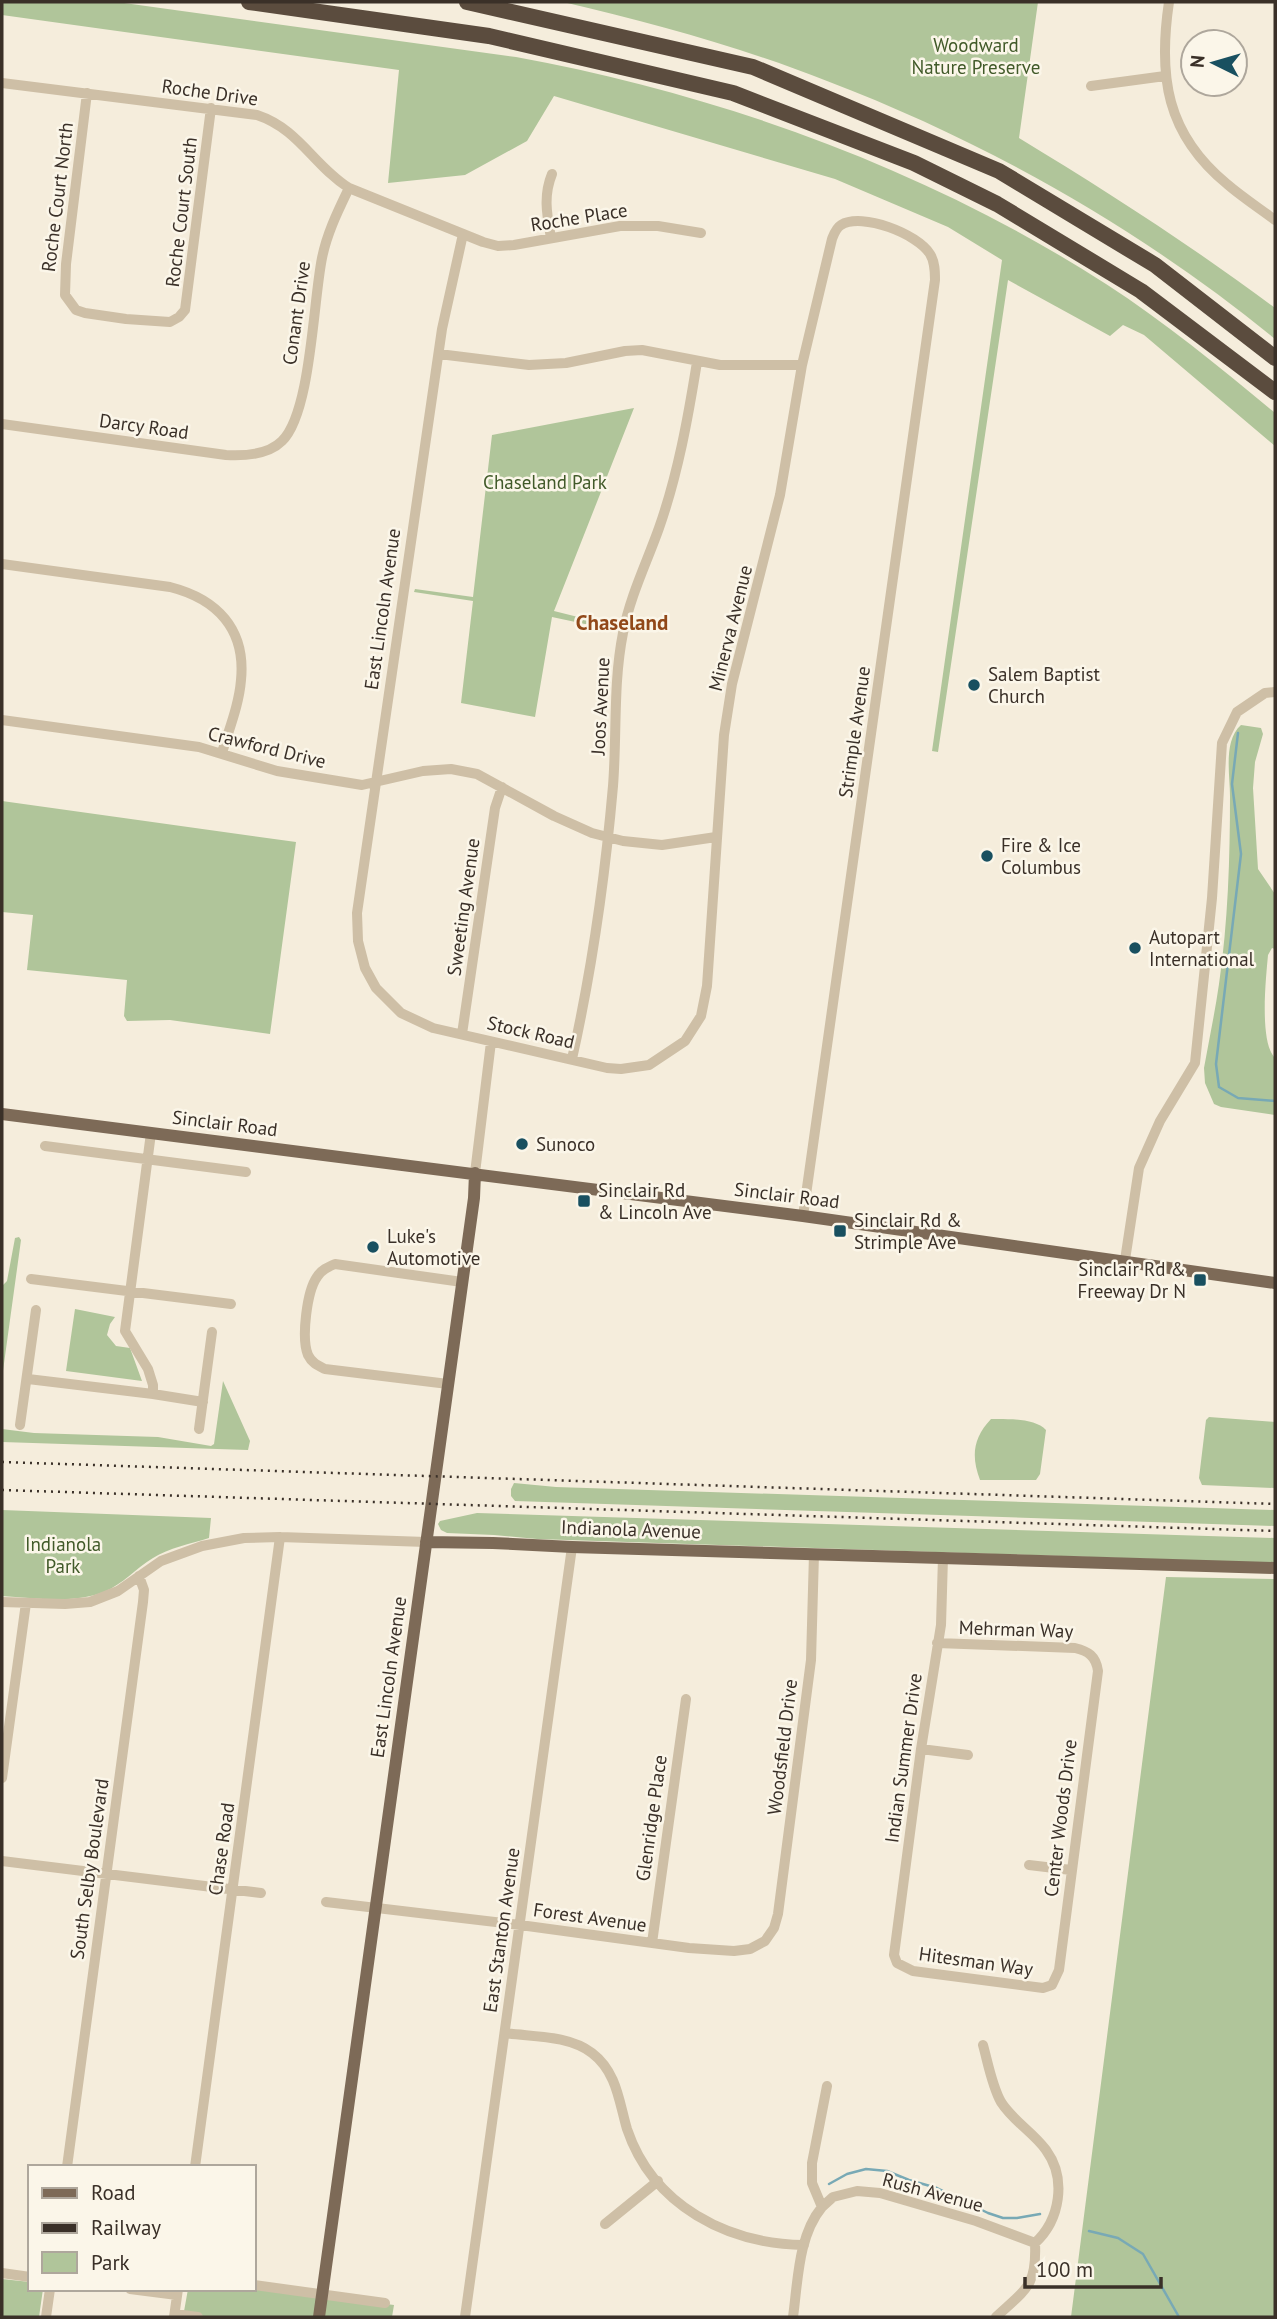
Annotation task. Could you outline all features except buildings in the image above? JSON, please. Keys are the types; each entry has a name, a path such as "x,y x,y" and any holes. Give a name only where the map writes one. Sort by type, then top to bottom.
{"highway":[{"path":"249,2 489,36 733,93 914,163 997,204 1141,291 1275,393"},
{"path":"467,2 753,67 999,171 1156,265 1275,358"}],"main road":[{"name":"Sinclair Road","path":"2,1114 803,1216 1275,1283"},
{"name":"East Lincoln Avenue","path":"319,2317 474,1198 474,1173"},
{"name":"Indianola Avenue","path":"426,1542 1275,1568"}],"street":[{"path":"1170,2 1164,42 1165,76 1173,110 1189,143 1227,184 1275,220"},
{"path":"1091,86 1165,76"},
{"name":"Roche Drive","path":"2,83 257,115 280,124 289,131 309,155 336,180 349,188 463,234"},
{"name":"Roche Court North","path":"87,93 63,287 65,296 76,310 85,313 170,322 179,317"},
{"name":"Roche Court South","path":"179,317 188,301 211,108"},
{"path":"551,238 546,194 552,174"},
{"name":"Conant Drive","path":"280,443 295,423 302,399 322,258 328,234 349,188"},
{"name":"Strimple Avenue","path":"803,1216 934,291 935,267 930,254 914,238 877,223 851,222 839,226"},
{"name":"Roche Place","path":"463,234 498,246 620,226 639,225 701,233"},
{"name":"Minerva Avenue","path":"685,1041 701,1016 707,986 724,735 732,684 780,495 802,365 832,239 839,226"},
{"name":"East Lincoln Avenue","path":"376,988 365,968 358,941 357,913 439,354 463,234"},
{"path":"439,354 529,365 566,363 642,350 720,365 802,365"},
{"name":"Joos Avenue","path":"572,1059 594,947 608,837 619,662 624,630 639,580 660,526 684,443 697,362"},
{"name":"Darcy Road","path":"2,424 226,455 254,454 280,443"},
{"path":"2,564 170,587 187,591 216,608 228,621 237,639 242,659 238,700 222,753"},
{"path":"1125,1260 1139,1168 1160,1121 1195,1063 1211,908 1222,743 1237,712 1265,693 1275,692"},
{"name":"Crawford Drive","path":"2,720 172,743 222,753 277,771 362,785 423,771 451,769 477,774 554,816 592,833 622,841 662,845 716,837"},
{"name":"Sweeting Avenue","path":"462,1034 495,808 502,787"},
{"name":"Stock Road","path":"376,988 401,1013 433,1028 607,1068 649,1065 685,1041"},
{"name":"East Lincoln Avenue","path":"474,1173 491,1042"},
{"path":"151,1133 125,1331 148,1369 153,1394"},
{"path":"45,1146 246,1172"},
{"path":"448,1384 325,1369 314,1363 307,1352 307,1317 313,1282 319,1273 335,1264 462,1282"},
{"path":"31,1279 231,1304"},
{"path":"20,1425 36,1310"},
{"path":"199,1429 212,1332"},
{"path":"28,1379 203,1402"},
{"name":"Chase Road","path":"195,2165 280,1537"},
{"name":"Indianola Avenue","path":"2,1602 90,1602 118,1591 161,1561 202,1546 244,1538 426,1542"},
{"name":"East Stanton Avenue","path":"465,2317 572,1547"},
{"name":"Woodsfield Drive","path":"765,1941 774,1928 778,1914 806,1704 811,1660 814,1554"},
{"name":"Indian Summer Drive","path":"897,1963 894,1948 941,1625 943,1557"},
{"name":"South Selby Boulevard","path":"66,2165 143,1602 144,1590 139,1576"},
{"path":"2,1778 26,1603"},
{"name":"Mehrman Way","path":"937,1643 1075,1648 1092,1655"},
{"name":"Center Woods Drive","path":"1052,1985 1059,1970 1098,1671 1097,1662 1092,1655"},
{"name":"Glenridge Place","path":"652,1943 686,1699"},
{"path":"921,1749 968,1755"},
{"path":"2,1861 261,1894"},
{"path":"1029,1865 1071,1870"},
{"name":"Forest Avenue","path":"326,1902 734,1951 750,1949 765,1941"},
{"name":"Hitesman Way","path":"897,1963 913,1971 1033,1988 1052,1985"},
{"path":"505,2033 568,2042 580,2046 600,2060 609,2071 618,2092 629,2133 644,2162 658,2181 693,2213 723,2230 757,2241 804,2245"},
{"path":"982,2045 1000,2101 1020,2126 1046,2151 1056,2170 1059,2201 1046,2232 1035,2243 1036,2263 1031,2284 996,2317"},
{"path":"793,2317 804,2245 813,2218 822,2207 812,2183 812,2163 827,2086"},
{"path":"605,2224 658,2181"},
{"name":"Rush Avenue","path":"822,2207 833,2197 857,2191 880,2193 976,2221 1035,2243"},
{"path":"2,2273 28,2277"},
{"path":"256,2285 384,2303"},
{"path":"46,2317 50,2291"},
{"path":"178,2292 174,2316 198,2317"}],"green space":[{"path":"2,2 117,2 516,57 671,92 747,115 896,172 1038,243 1106,284 1172,330 1275,413 1275,446 1144,335 1123,325 1110,336 1008,280 938,752 932,751 1002,260 948,227 835,179 554,96 527,141 465,175 388,183 399,70 2,15"},
{"name":"Woodward Nature Preserve","path":"563,2 1038,2 1019,138 1149,220 1275,308 1275,339 1171,261 1117,226 1061,192 946,132 887,105 762,57 663,27"},
{"name":"Chaseland Park","path":"634,408 554,611 614,626 613,630 552,617 535,717 461,703 473,601 414,592 415,589 473,597 492,435"},
{"path":"1241,725 1261,728 1263,734 1255,762 1253,788 1258,869 1275,894 1275,949 1272,948 1268,955 1265,1024 1270,1050 1275,1058 1275,1115 1214,1104 1205,1083 1204,1068 1219,984 1226,914 1230,843 1230,749 1235,732"},
{"path":"2,801 296,842 270,1034 170,1020 127,1021 124,1016 127,980 27,970 33,915 2,912"},
{"path":"19,1237 21,1240 2,1378 2,1286 7,1281 15,1238"},
{"path":"75,1309 115,1317 107,1335 116,1346 130,1348 142,1381 66,1371"},
{"path":"223,1381 250,1441 248,1450 2,1442 2,1429 34,1433 158,1437 211,1446 214,1444"},
{"path":"1209,1417 1275,1422 1275,1488 1202,1485 1199,1478 1206,1420"},
{"path":"991,1419 1028,1421 1046,1430 1040,1474 1036,1480 980,1480 975,1463 975,1448 980,1433"},
{"path":"514,1483 556,1487 1275,1510 1275,1526 515,1501 511,1496"},
{"name":"Indianola Park","path":"2,1510 211,1518 209,1538 159,1555 104,1592 79,1598 40,1599 2,1596"},
{"path":"477,1513 1275,1538 1275,1563 537,1539 447,1533 441,1530 438,1524 440,1521"},
{"path":"1166,1577 1275,1579 1275,2317 1071,2317"},
{"path":"2,2279 28,2282 28,2291 43,2291 39,2317 2,2317"},
{"path":"256,2287 394,2305 392,2317 183,2317 188,2291 256,2291"}],"waterway":[{"path":"1238,733 1232,784 1241,854 1216,1064 1219,1087 1238,1098 1275,1101"},
{"path":"829,2184 847,2174 866,2169 887,2171 937,2188 1003,2218 1040,2214"},
{"path":"1089,2231 1118,2238 1143,2254 1179,2317"}],"railway":[{"path":"2,1462 1275,1504"},
{"path":"2,1490 1275,1531"}],"place":[{"name":"Salem Baptist Church","path":"974,685"},
{"name":"Fire & Ice Columbus","path":"987,856"},
{"name":"Autopart International","path":"1135,948"},
{"name":"Sunoco","path":"522,1144"},
{"name":"Sinclair Rd & Lincoln Ave","path":"584,1201"},
{"name":"Sinclair Rd & Strimple Ave","path":"840,1231"},
{"name":"Luke's Automotive","path":"373,1247"},
{"name":"Sinclair Rd & Freeway Dr N","path":"1200,1280"}],"district":[{"name":"Chaseland","path":"622,623"}]}
